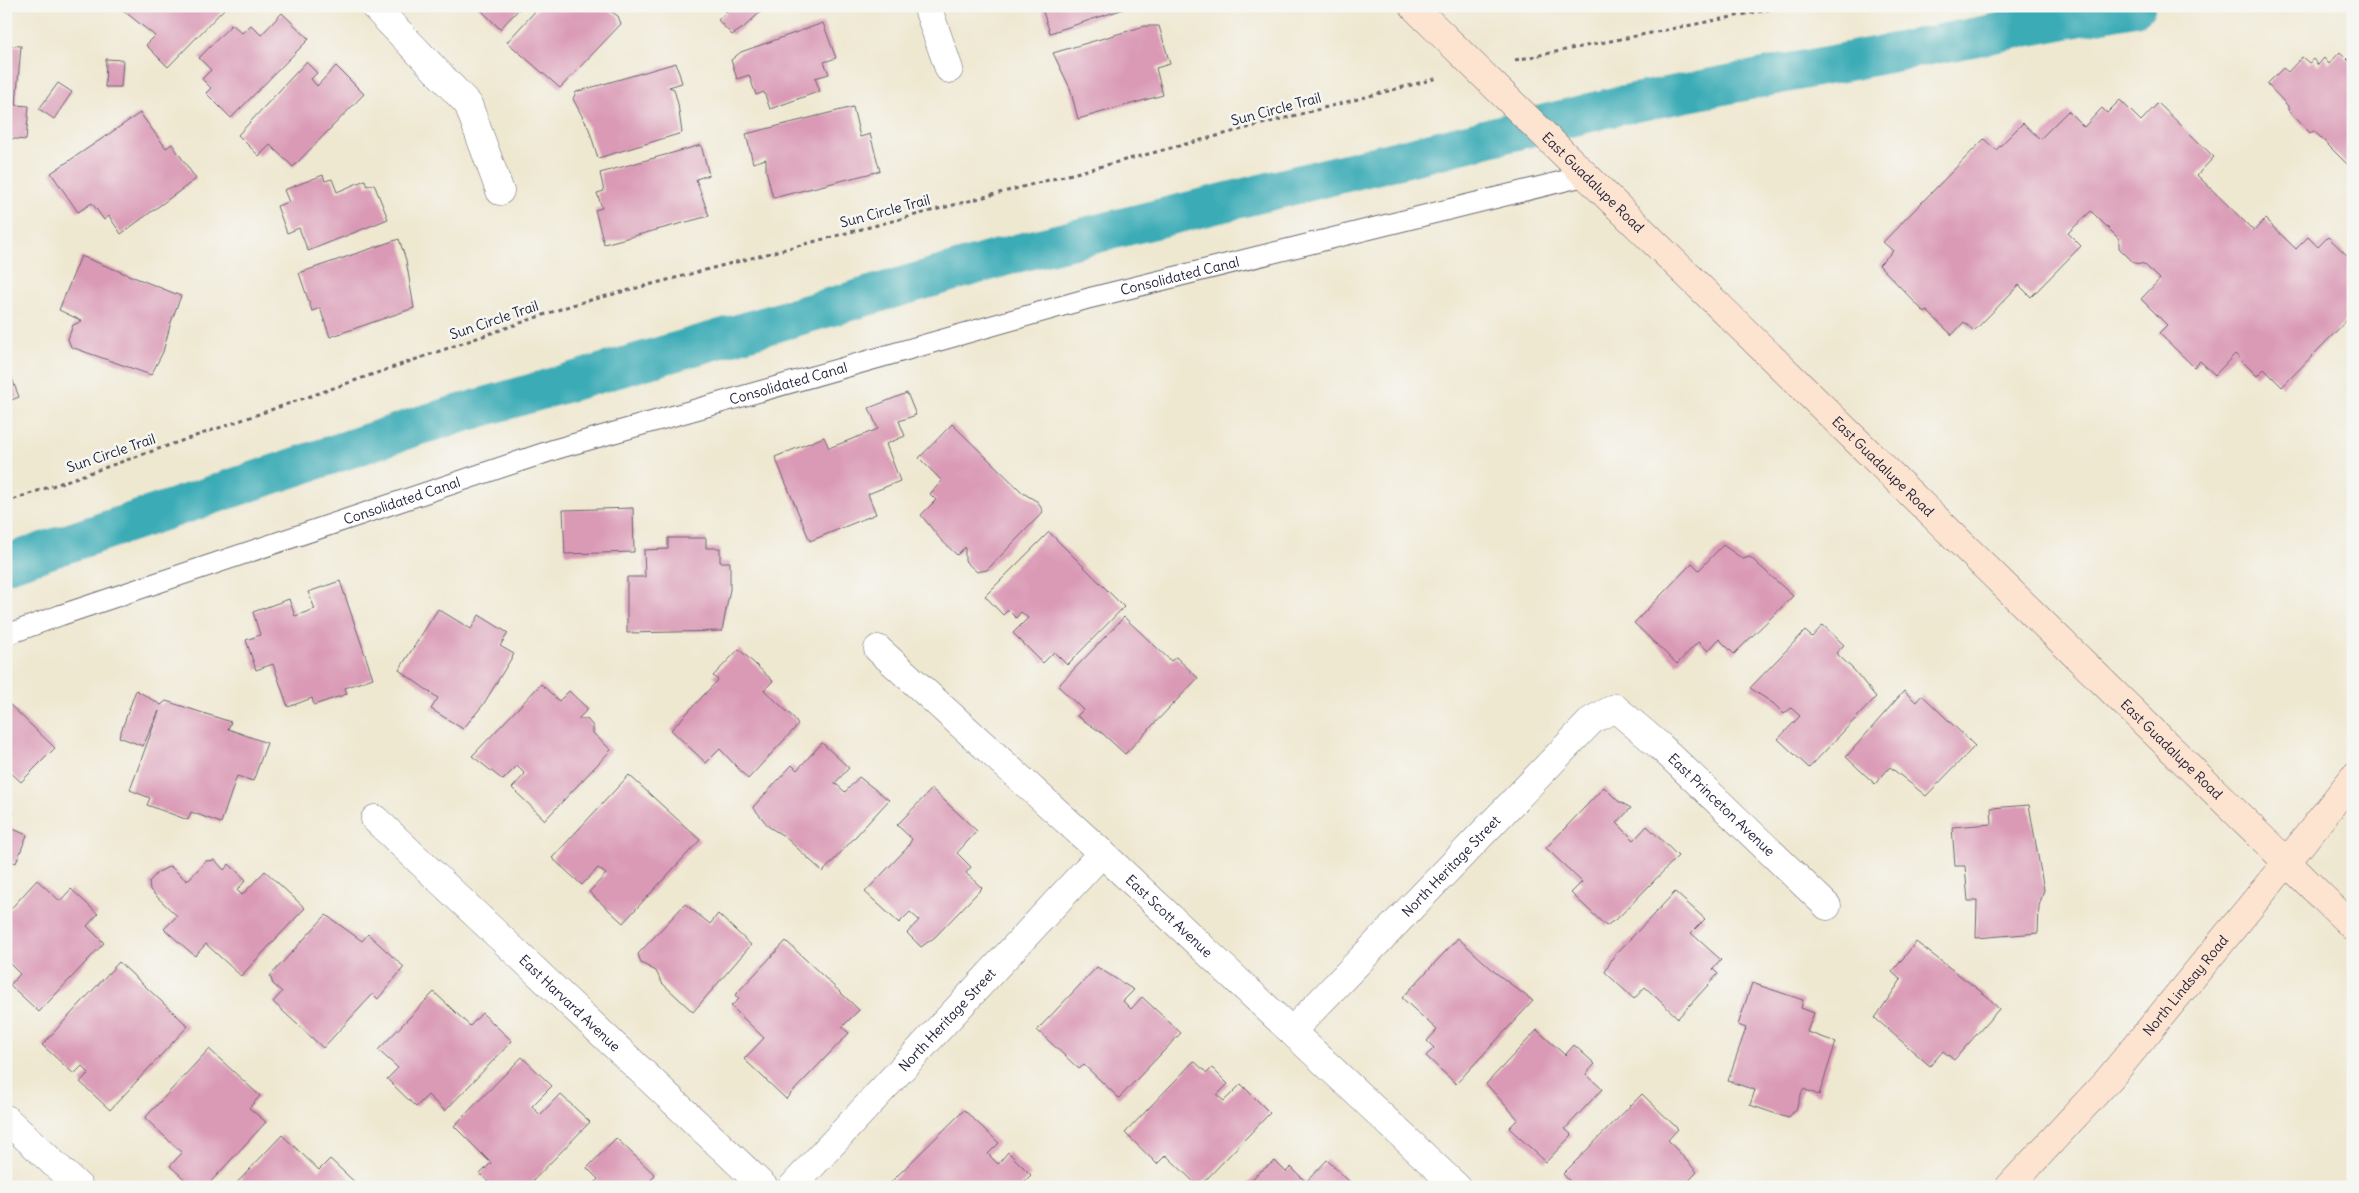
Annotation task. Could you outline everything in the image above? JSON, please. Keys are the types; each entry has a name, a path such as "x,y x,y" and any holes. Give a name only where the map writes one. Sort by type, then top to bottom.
{"main road":[{"name":"East Guadalupe Road","path":"1413,6 2353,927"},
{"name":"North Lindsay Road","path":"2009,1187 2109,1079 2287,862 2353,778"}],"street":[{"path":"374,6 468,104 500,191"},
{"path":"927,6 949,68"},
{"name":"East Scott Avenue","path":"878,649 1102,853 1457,1187"},
{"name":"North Heritage Street","path":"1292,1031 1592,720 1615,708"},
{"name":"East Princeton Avenue","path":"1615,708 1661,747 1827,906"},
{"name":"East Harvard Avenue","path":"375,818 764,1187"},
{"name":"North Heritage Street","path":"792,1187 1102,853"},
{"path":"6,1119 79,1187"}],"lane":[{"name":"Consolidated Canal","path":"6,635 556,449 1090,298 1579,170"}],"path":[{"name":"Sun Circle Trail","path":"6,502 572,305 1476,68 1787,6"}],"building":[{"path":"128,6 227,6 168,67 146,45 155,36 124,11"},
{"path":"477,6 522,6 500,29"},
{"path":"540,6 603,6 618,16 621,24 560,88 507,42"},
{"path":"720,6 767,6 743,28 732,35 718,20 727,12"},
{"path":"1041,6 1130,6 1130,7 1050,33"},
{"path":"282,13 309,39 231,118 206,93 211,88 202,79 211,70 199,58 232,24 242,33 251,25 261,35"},
{"path":"823,23 836,58 824,62 829,74 815,78 820,91 770,109 764,92 756,95 749,75 737,79 731,60 741,52"},
{"path":"1145,26 1159,26 1170,64 1156,68 1163,95 1078,119 1070,88 1053,53"},
{"path":"6,45 21,46 16,105 29,106 26,140 6,138"},
{"path":"2340,52 2353,65 2353,170 2314,131 2310,133 2267,84 2283,68 2288,72 2302,57 2309,63 2313,59 2318,65 2324,58 2329,64"},
{"path":"106,59 123,60 121,87 105,87"},
{"path":"306,62 317,73 311,79 317,86 336,66 364,94 293,167 270,145 259,156 238,135"},
{"path":"676,63 682,83 669,87 674,89 682,133 598,158 589,129 573,99 576,92"},
{"path":"58,83 72,92 54,119 39,109"},
{"path":"2120,100 2141,121 2158,103 2214,157 2197,175 2254,231 2265,219 2296,249 2308,237 2318,247 2328,237 2353,261 2353,314 2282,387 2264,369 2257,376 2235,354 2215,375 2200,361 2194,367 2159,333 2167,325 2141,299 2160,279 2144,264 2134,263 2119,248 2119,239 2091,211 2068,233 2081,246 2031,297 2019,285 1974,331 1964,322 1952,335 1927,311 1925,313 1879,265 1893,251 1883,242 1984,139 1996,150 2023,123 2040,139 2068,111 2084,127 2102,108 2107,113"},
{"path":"853,107 860,137 870,134 880,171 773,198 766,170 766,159 753,163 746,134"},
{"path":"140,113 166,148 172,144 196,179 121,234 109,216 104,220 92,203 78,212 51,173"},
{"path":"701,145 709,175 696,179 709,216 604,244 595,210 602,208 597,193 604,191 600,173"},
{"path":"323,175 325,181 332,179 337,192 365,180 367,186 374,184 388,219 308,251 299,228 287,233 277,206 289,202 284,190"},
{"path":"399,239 406,260 414,308 330,337 320,308 312,311 299,273"},
{"path":"81,256 181,296 171,322 163,352 151,375 71,347 68,339 73,325 82,321 59,310"},
{"path":"6,363 19,397 6,402"},
{"path":"907,393 916,415 899,421 905,436 886,444 900,481 868,494 876,514 810,541 775,457 824,437 829,448 878,429 869,408"},
{"path":"952,424 1023,493 1038,502 1043,512 987,570 977,572 965,561 965,547 957,555 941,540 921,515 936,500 930,494 942,481 919,458"},
{"path":"633,508 634,552 565,554 563,510"},
{"path":"1049,532 1124,607 1067,665 1054,652 1043,663 1013,633 1028,618 1021,612 1016,618 1008,610 1003,615 985,596"},
{"path":"668,538 706,538 706,548 720,548 720,562 730,562 730,589 722,631 627,633 627,577 645,577 644,550 668,549"},
{"path":"1723,545 1743,559 1750,557 1793,596 1734,654 1719,639 1708,651 1698,642 1677,664 1634,623 1692,563 1699,570"},
{"path":"340,581 373,678 345,688 347,694 314,705 312,698 288,707 273,664 256,670 246,640 260,635 253,612 289,599 295,616 315,609 308,592"},
{"path":"438,609 471,629 479,615 508,633 500,646 514,654 483,705 463,729 431,709 438,698 399,670"},
{"path":"1124,617 1171,661 1176,657 1198,678 1125,754 1102,733 1077,716 1083,710 1058,686"},
{"path":"1823,625 1844,645 1836,653 1854,670 1876,697 1809,768 1778,739 1800,716 1791,708 1784,714 1774,704 1750,688 1805,631 1812,637"},
{"path":"739,649 773,681 764,690 794,718 798,725 748,779 720,749 706,763 671,730 718,680 713,676"},
{"path":"541,684 559,701 569,691 588,709 578,719 587,719 593,726 593,733 611,750 545,820 512,788 525,774 517,766 503,780 472,756"},
{"path":"136,690 161,705 166,701 231,722 228,729 267,743 253,781 237,776 221,823 191,812 188,820 147,805 150,798 130,790 159,711 143,746 119,737"},
{"path":"1904,691 1916,702 1922,695 1975,746 1926,796 1890,767 1875,784 1846,757"},
{"path":"7,702 55,748 21,782 6,768"},
{"path":"822,743 849,768 835,783 845,792 859,777 889,800 823,872 784,836 769,827 753,807 792,765 797,770"},
{"path":"629,775 700,840 623,923 589,892 606,874 598,868 582,885 552,858"},
{"path":"1604,787 1618,801 1631,808 1617,823 1634,840 1647,826 1678,856 1619,917 1606,926 1571,893 1582,882 1546,848"},
{"path":"932,789 977,831 957,853 971,867 966,873 982,888 935,937 921,947 907,933 919,920 910,912 899,923 865,892 907,848 912,839 897,825"},
{"path":"2029,805 2044,890 2039,906 2038,933 1976,938 1977,901 1968,901 1965,866 1955,866 1952,827 1992,824 1991,808"},
{"path":"6,810 12,812 6,826"},
{"path":"6,826 27,835 16,863 6,859"},
{"path":"215,860 224,870 229,864 246,880 237,890 242,895 265,871 305,908 241,976 206,944 195,956 164,929 177,916 150,890 149,882 157,873 170,866 187,881 206,861"},
{"path":"37,880 60,901 71,889 98,914 87,926 104,943 39,1012 10,985 20,974 6,960 6,914"},
{"path":"1675,892 1705,919 1691,933 1721,960 1713,969 1718,974 1678,1018 1645,987 1634,999 1605,972 1613,957"},
{"path":"685,904 710,924 718,914 751,945 693,1012 662,983 656,971 641,963 638,954"},
{"path":"326,915 362,941 368,934 404,967 378,999 373,994 323,1048 273,1002 282,992 273,984 270,976"},
{"path":"1458,938 1496,973 1533,1001 1456,1084 1426,1056 1434,1048 1427,1041 1437,1030 1402,998"},
{"path":"786,941 859,1010 842,1027 849,1033 786,1099 744,1059 764,1038 731,1006 739,999 735,995"},
{"path":"1916,942 1988,997 1999,1009 1954,1060 1943,1051 1930,1066 1875,1018 1901,980 1892,972"},
{"path":"119,962 188,1026 110,1110 80,1082 89,1073 82,1066 74,1074 42,1045"},
{"path":"1097,967 1134,990 1123,1001 1131,1009 1142,997 1181,1033 1119,1098 1084,1065 1079,1069 1037,1030"},
{"path":"1752,983 1803,1000 1801,1008 1814,1013 1807,1032 1836,1042 1819,1095 1803,1089 1796,1109 1788,1118 1750,1105 1755,1090 1728,1081 1746,1028 1738,1025"},
{"path":"434,992 470,1026 482,1013 512,1041 445,1111 428,1095 416,1107 387,1079 398,1068 378,1050"},
{"path":"1537,1030 1565,1055 1574,1045 1595,1064 1586,1074 1602,1089 1565,1129 1572,1135 1546,1162 1509,1128 1518,1119 1486,1084"},
{"path":"209,1049 260,1096 249,1108 266,1122 206,1187 193,1187 170,1166 182,1153 145,1118"},
{"path":"522,1057 552,1086 532,1106 540,1115 560,1094 590,1122 527,1187 493,1187 480,1174 491,1163 454,1126"},
{"path":"1194,1061 1207,1073 1212,1068 1228,1084 1217,1095 1224,1101 1241,1084 1270,1113 1199,1187 1166,1155 1157,1164 1125,1133"},
{"path":"1642,1094 1678,1129 1668,1140 1697,1172 1683,1187 1575,1187 1563,1174"},
{"path":"964,1110 999,1143 988,1154 998,1164 1008,1152 1031,1175 1021,1185 1024,1187 896,1187 891,1182"},
{"path":"282,1135 319,1170 330,1159 360,1187 233,1187"},
{"path":"616,1138 655,1175 646,1187 591,1187 598,1179 587,1168"},
{"path":"1327,1160 1355,1187 1247,1185 1258,1173 1275,1161 1286,1172 1291,1167 1306,1182"}],"waterway":[{"path":"6,564 421,425 1018,253 1617,106 2136,6"}]}
